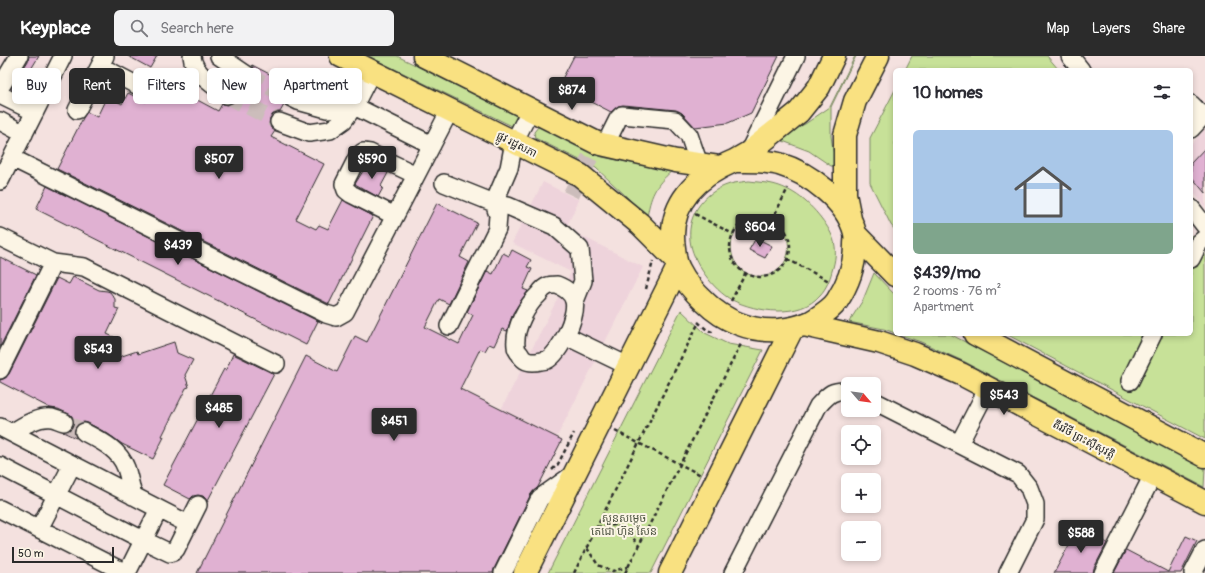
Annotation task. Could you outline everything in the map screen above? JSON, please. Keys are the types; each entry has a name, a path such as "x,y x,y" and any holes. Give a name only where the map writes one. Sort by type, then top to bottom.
{"main road":[{"name":"ផ្លូវ រដ្ឋសភា","path":"341,56 580,175 640,224 677,263"},
{"path":"424,56 597,143 676,161 725,162 758,160 779,165 798,172 828,192 838,203 852,227 893,273"},
{"path":"834,56 819,87 799,112 704,177 691,190 679,206 673,223 673,242 677,263 687,283 710,308 739,324 755,329 770,331 798,327 821,316 835,305 845,289 852,272 855,252 852,227 845,194 845,135 855,101 878,56"},
{"path":"525,573 628,366 677,263"},
{"path":"670,573 798,327"},
{"name":"តីរវិថី ព្រះស៊ីសុវត្តិ","path":"798,327 879,342 915,354 961,374 1205,502"},
{"path":"979,336 1205,456"}],"street":[{"path":"0,88 19,56"},
{"path":"0,181 63,56"},
{"path":"192,56 192,62 207,82"},
{"path":"219,56 237,68"},
{"path":"605,145 618,119 622,116 675,120 690,135 725,162 796,56"},
{"path":"1070,56 1080,68"},
{"path":"77,110 103,61 133,81"},
{"path":"279,122 309,134 330,130 344,120 354,106 372,71"},
{"path":"0,94 35,112"},
{"path":"309,104 327,109 354,106 432,145"},
{"path":"1193,106 1204,115 1193,127"},
{"path":"449,326 497,229 498,214 494,203 509,168 514,142 531,109"},
{"path":"12,158 326,314 336,317 345,312 450,110"},
{"path":"0,122 24,134"},
{"path":"395,216 346,190 344,184 358,156 363,152 370,153 416,175"},
{"path":"444,183 494,203 508,206 554,226 580,249 583,281 575,301 574,317 566,336 557,350 547,360 528,362 522,358 516,347 517,335 523,315 534,298 547,286 557,285 570,292 575,301"},
{"path":"1193,211 1205,226"},
{"path":"0,237 53,264 84,267 276,364"},
{"path":"1193,255 1199,243 1205,238"},
{"path":"0,370 53,264"},
{"path":"566,336 628,366"},
{"path":"1130,381 1152,336"},
{"path":"959,444 988,388"},
{"path":"733,573 818,406 828,394 841,391"},
{"path":"881,405 1018,474 1029,488 1034,504 1035,519 1008,573"},
{"path":"6,430 50,418 64,422"},
{"path":"6,430 188,524"},
{"path":"84,432 111,447 120,457 126,468 133,496"},
{"path":"39,529 72,465"},
{"path":"0,466 170,553 176,549 198,505"},
{"path":"503,573 540,498 575,473"},
{"path":"1103,573 1154,475"},
{"path":"0,510 127,573 159,509"},
{"path":"1193,573 1205,550"}],"path":[{"path":"785,186 794,190"},
{"path":"772,220 788,188"},
{"path":"692,212 733,234"},
{"path":"764,217 772,220 781,226 788,237 790,244 787,259 775,272 767,276 759,277 745,274 735,264 732,258 730,249 733,234 741,224 753,218 764,217"},
{"path":"646,290 653,261 648,256"},
{"path":"787,259 831,282 833,279"},
{"path":"727,300 736,305"},
{"path":"694,317 707,330 719,335"},
{"path":"574,573 699,322"},
{"path":"736,341 749,343"},
{"path":"625,573 742,342"},
{"path":"619,424 615,431 704,476"},
{"path":"547,474 558,464 576,429"},
{"path":"597,527 616,525 629,532 639,546"},
{"path":"587,548 598,564 612,571 628,567"}],"shaded area":[{"path":"1205,129 1205,207 1193,192 1193,143"},
{"path":"543,182 579,200 566,228 643,267 488,573 418,573 571,272 512,243"}],"green space":[{"path":"368,56 397,56 519,116 516,126 512,126"},
{"path":"855,56 831,107 831,136 835,163 834,166 831,166 809,151 780,140 780,135 805,124 830,107"},
{"path":"912,56 1047,56 1057,68 906,68"},
{"path":"893,94 893,228 870,183 870,138"},
{"path":"538,127 542,127 602,157 643,165 671,168 672,171 661,181 654,192 647,218 596,168 535,138 534,132"},
{"path":"749,181 783,187 797,195 816,212 830,231 835,249 834,263 828,284 812,303 801,308 790,310 778,311 753,308 732,300 725,295 711,282 699,266 690,240 690,230 695,211 707,196 715,190 734,183","holes":["756,218 764,218 777,224 785,233 788,243 788,253 784,263 777,271 767,276 754,276 743,271 735,262 731,250 731,244 735,232 743,223"]},
{"path":"1193,237 1205,252 1205,439 1010,336 1193,336"},
{"path":"874,273 893,293 893,332 849,322 863,300"},
{"name":"សួនសម្តេច តេជោ ហ៊ុន សែន","path":"681,310 705,333 728,344 763,350 651,573 548,573"},
{"path":"904,336 954,336 1205,469 1204,487 965,362 921,342"}],"building":[{"path":"29,56 39,56 32,68 24,68"},
{"path":"128,56 157,56 150,68"},
{"path":"574,56 779,56 751,113 728,123 695,127 682,113 676,110 623,105 618,106 611,112 559,85"},
{"path":"261,70 269,74 269,104 284,105 280,112 273,114 270,118 269,124 275,131 271,137 324,164 296,219 316,229 319,225 328,229 343,200 373,216 329,304 57,169 87,112 97,117 103,104 125,104 125,98 128,93 133,96 133,104 199,104 199,101 218,111 222,104 261,104"},
{"path":"1205,148 1205,193 1193,178 1193,161"},
{"path":"368,163 388,173 381,186 383,188 378,197 355,184"},
{"path":"47,186 318,321 306,345 36,209"},
{"path":"437,203 477,223 460,257 469,262 449,304 439,299 425,327 459,344 473,315 467,312 487,271 493,274 503,253 509,256 512,250 531,260 527,267 532,269 523,289 528,291 513,313 507,331 502,329 494,346 489,344 485,351 480,349 460,389 562,440 538,487 531,494 493,573 197,573 306,356 337,372 355,336 367,342"},
{"path":"756,238 772,246 765,258 749,250"},
{"path":"0,257 36,275 0,347"},
{"path":"73,277 99,290 110,292 115,299 115,308 119,309 107,334 118,339 107,361 137,351 138,354 174,342 177,353 193,360 185,375 189,387 186,388 162,436 164,437 153,459 122,444 88,423 79,423 75,427 74,433 76,438 63,432 67,432 73,425 74,419 71,415 58,409 50,408 0,382 0,380 9,374 57,278 69,284"},
{"path":"233,354 274,374 207,502 203,496 198,495 193,496 190,499 163,485 224,369 226,370"},
{"path":"1078,528 1107,543 1094,568 1093,573 1054,573"},
{"path":"1186,536 1197,541 1181,573 1114,573 1126,550 1168,572"}],"tunnel":[{"path":"261,82 269,86"},
{"path":"244,104 279,122"},
{"path":"571,195 602,133"},
{"path":"64,422 84,432"}]}
